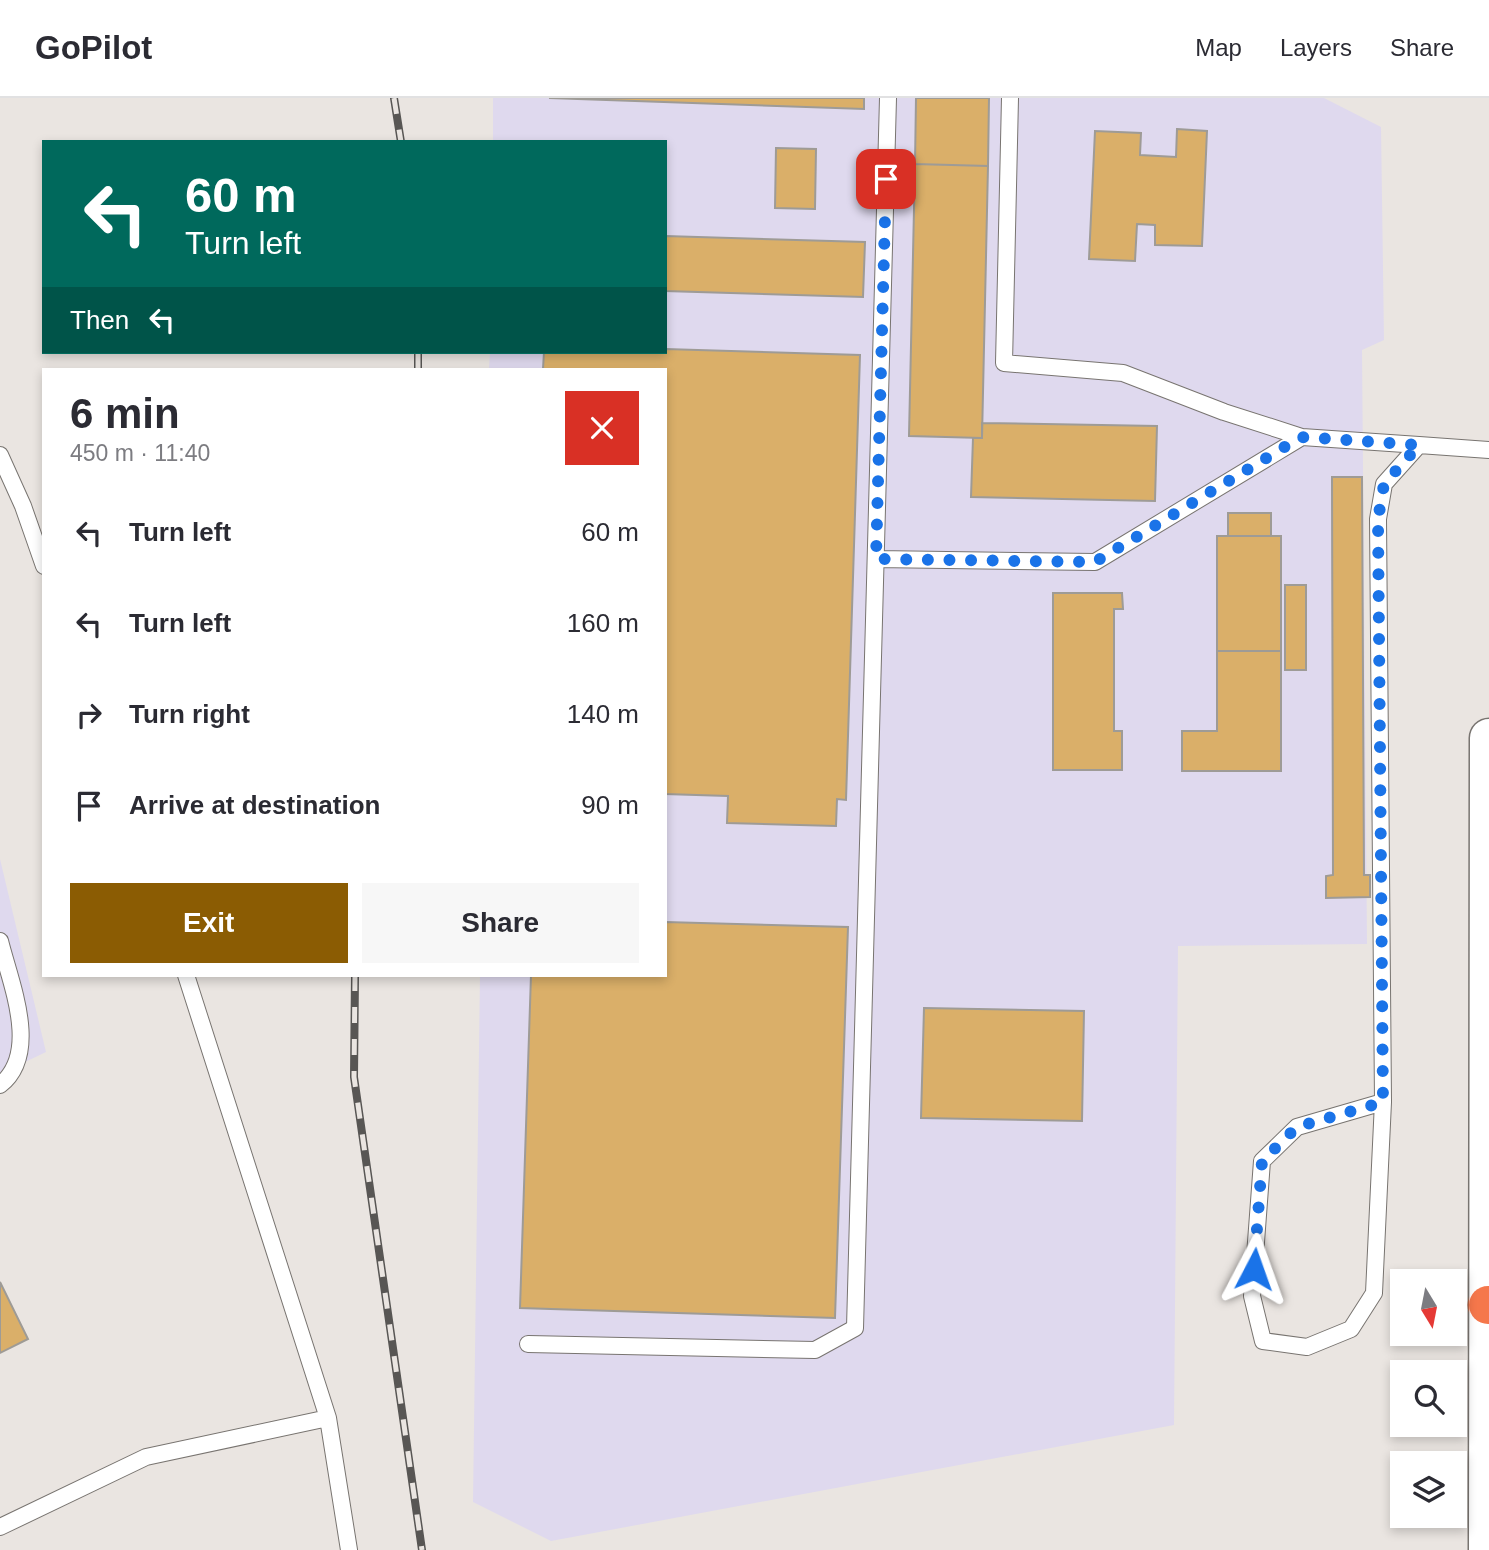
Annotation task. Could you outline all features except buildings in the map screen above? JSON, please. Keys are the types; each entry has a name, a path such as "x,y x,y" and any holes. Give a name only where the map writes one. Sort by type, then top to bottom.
{"main road":[{"path":"1488,1550 1489,738"}],"lane":[{"path":"528,1344 815,1350 855,1328 888,98"},
{"path":"1010,98 1004,363 1123,373 1224,412 1301,437 1489,450"},
{"path":"876,559 1095,562 1301,437"},
{"path":"1383,1102 1297,1127 1262,1161 1252,1296 1263,1341 1307,1347 1351,1329 1374,1293 1383,1102 1378,519 1384,484 1419,445"},
{"path":"0,456 23,506 42,560"},
{"path":"0,941 20,1022 22,1041 18,1062 7,1080 0,1085"},
{"path":"187,977 328,1418 349,1550"},
{"path":"0,1527 146,1457 328,1418"}],"shaded area":[{"path":"493,98 1324,98 1381,127 1384,340 1362,350 1367,944 1178,946 1174,1425 551,1541 473,1502 480,977 667,977 667,368 489,368 490,354 667,354 667,140 493,140"},
{"path":"0,859 46,1052 0,1074"}],"railway":[{"path":"394,98 401,140"},
{"path":"418,354 418,368"},
{"path":"355,977 354,1077 422,1550"}],"route":[{"path":"886,179 876,559 1095,562 1301,437 1419,445 1384,484 1378,519 1383,1102 1297,1127 1262,1161 1254,1269"}]}
